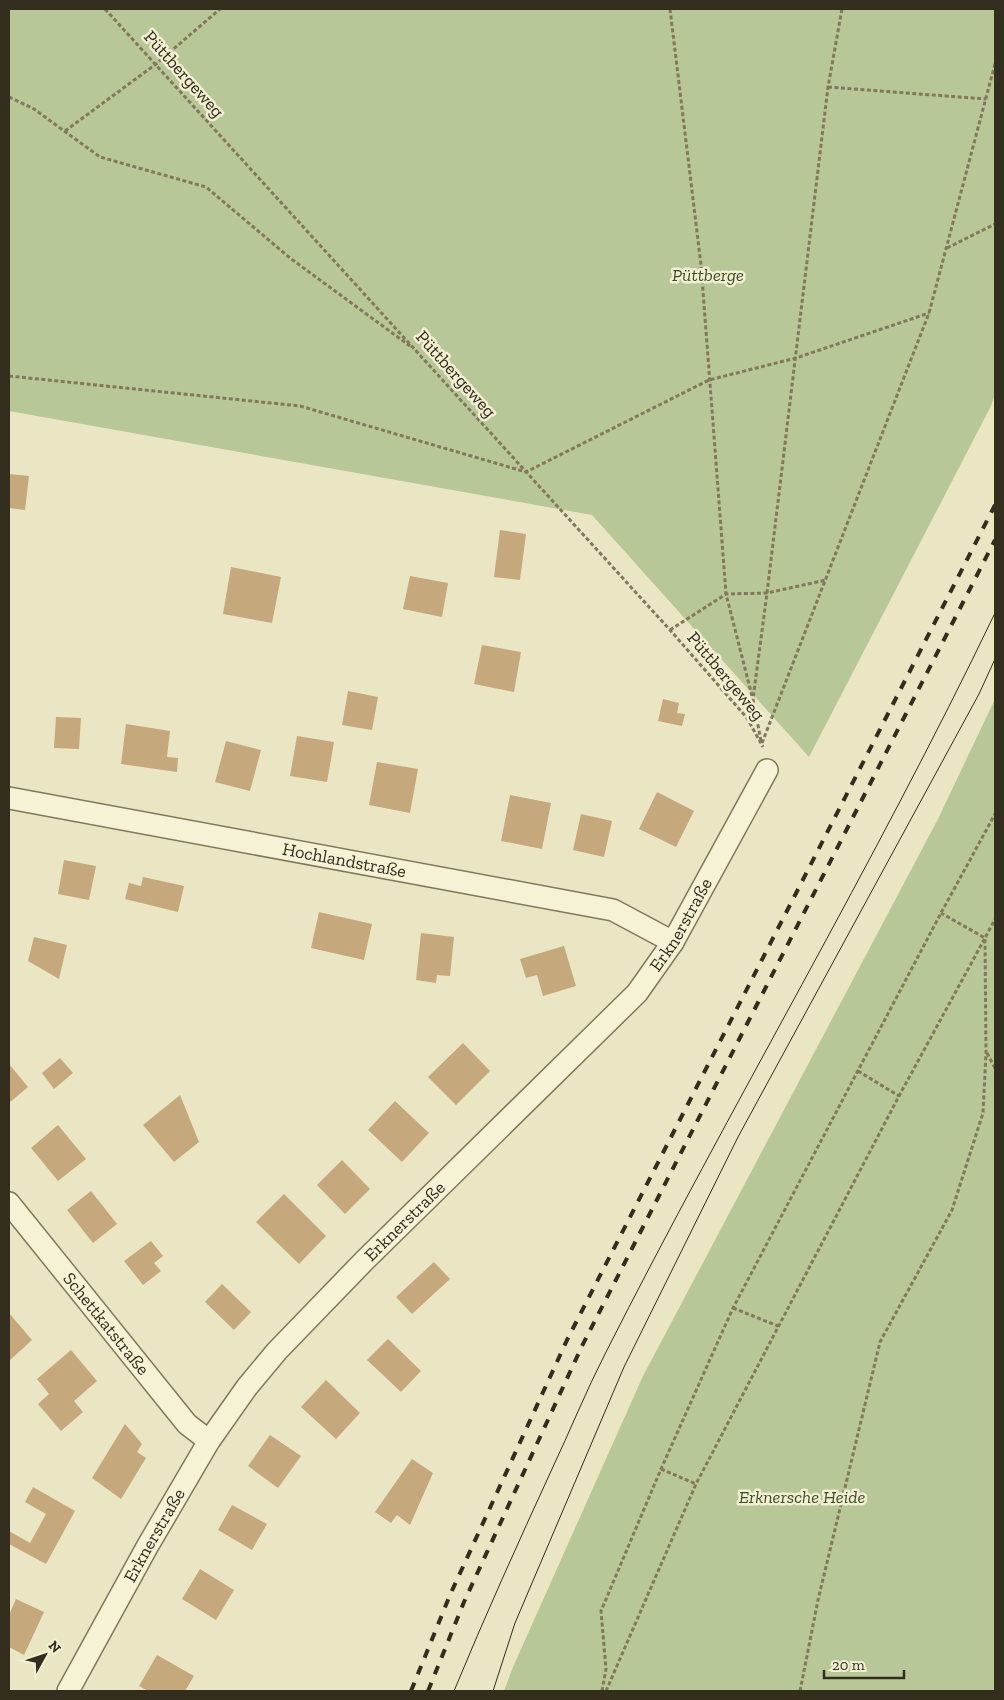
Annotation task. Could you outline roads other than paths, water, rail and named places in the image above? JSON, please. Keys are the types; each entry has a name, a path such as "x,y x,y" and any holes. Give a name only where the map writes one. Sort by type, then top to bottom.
{"street":[{"name":"Erknerstraße","path":"68,1691 209,1441 248,1387 277,1352 378,1248 637,993 673,942 767,770"},
{"name":"Hochlandstraße","path":"9,798 613,910 673,942"},
{"name":"Schettkatstraße","path":"9,1203 187,1424 209,1441"}],"tram line":[{"path":"454,1691 514,1552 605,1354 702,1169 901,800 995,613"},
{"path":"493,1691 515,1623 624,1367 738,1137 979,694 995,659"}],"railway":[{"path":"411,1691 450,1595 567,1340 995,505"},
{"path":"428,1691 464,1602 582,1346 995,540"}],"park label":[{"name":"Püttberge","path":"708,275"},
{"name":"Erknersche Heide","path":"802,1497"}]}
